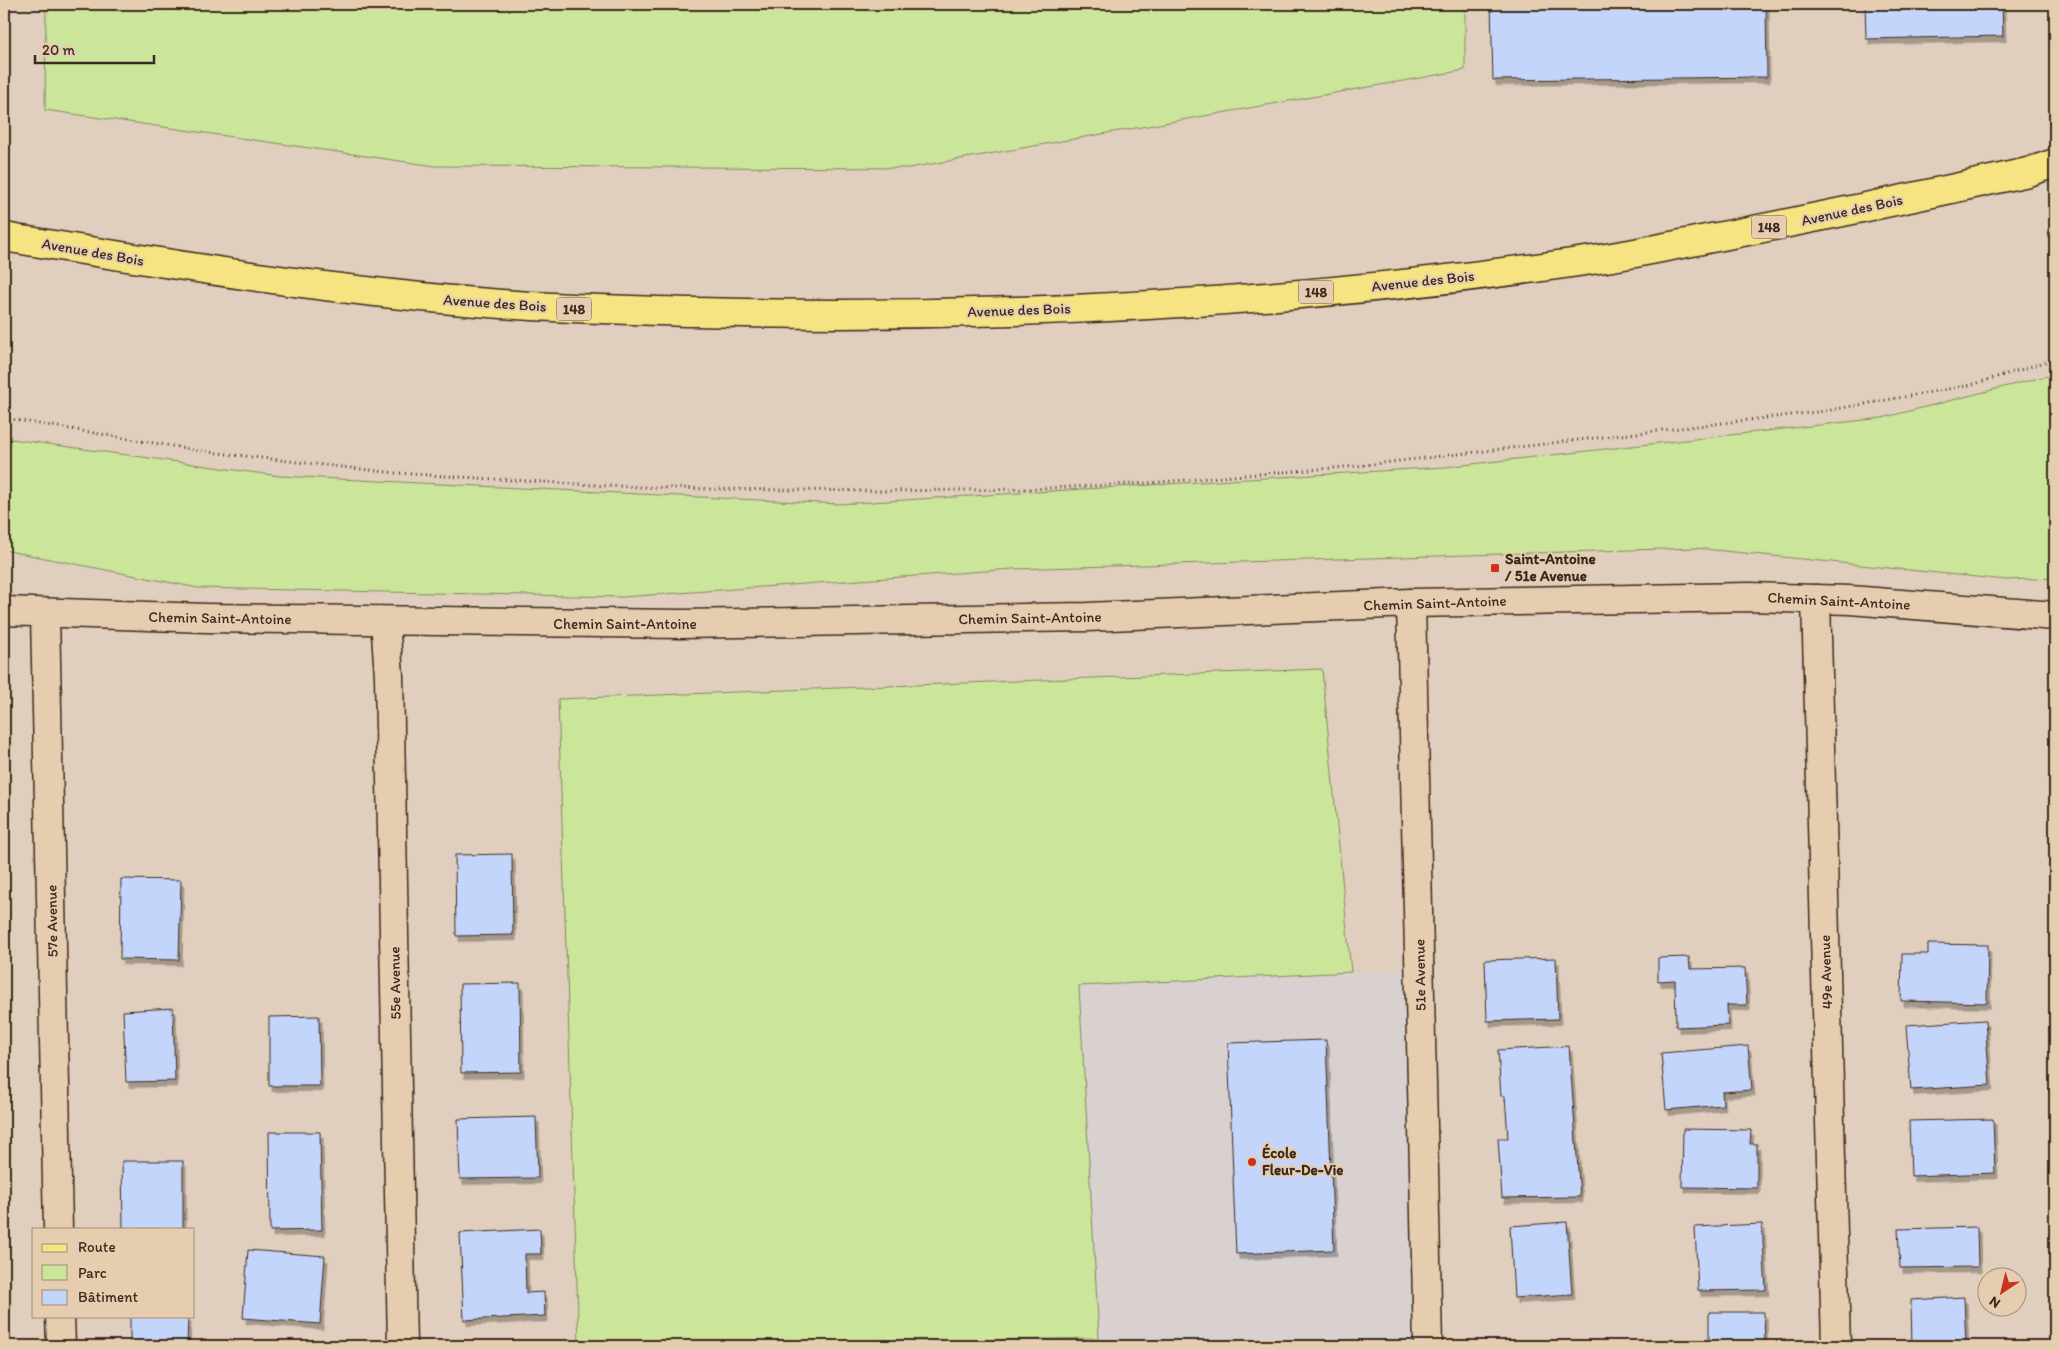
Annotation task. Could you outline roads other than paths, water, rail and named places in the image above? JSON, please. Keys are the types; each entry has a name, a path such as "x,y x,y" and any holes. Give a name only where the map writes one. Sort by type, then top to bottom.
{"main road":[{"name":"Avenue des Bois","path":"4,237 131,259 316,285 503,304 591,310 784,315 1008,311 1226,301 1401,285 1508,272 1613,257 1812,219 2028,172 2055,163"},
{"name":"Avenue des Bois","path":"2028,172 2055,171"}],"street":[{"name":"Chemin Saint-Antoine","path":"4,611 45,614 600,624 1087,617 1411,603 1673,598 1816,598 2055,616"},
{"name":"49e Avenue","path":"1816,598 1836,1346"},
{"name":"51e Avenue","path":"1411,603 1428,1346"},
{"name":"57e Avenue","path":"45,614 58,1228"},
{"name":"55e Avenue","path":"385,621 389,676 402,1346"},
{"path":"60,1318 61,1346"}],"place":[{"name":"Saint-Antoine / 51e Avenue","path":"1495,568"},
{"name":"École Fleur-De-Vie","path":"1252,1162"}]}
